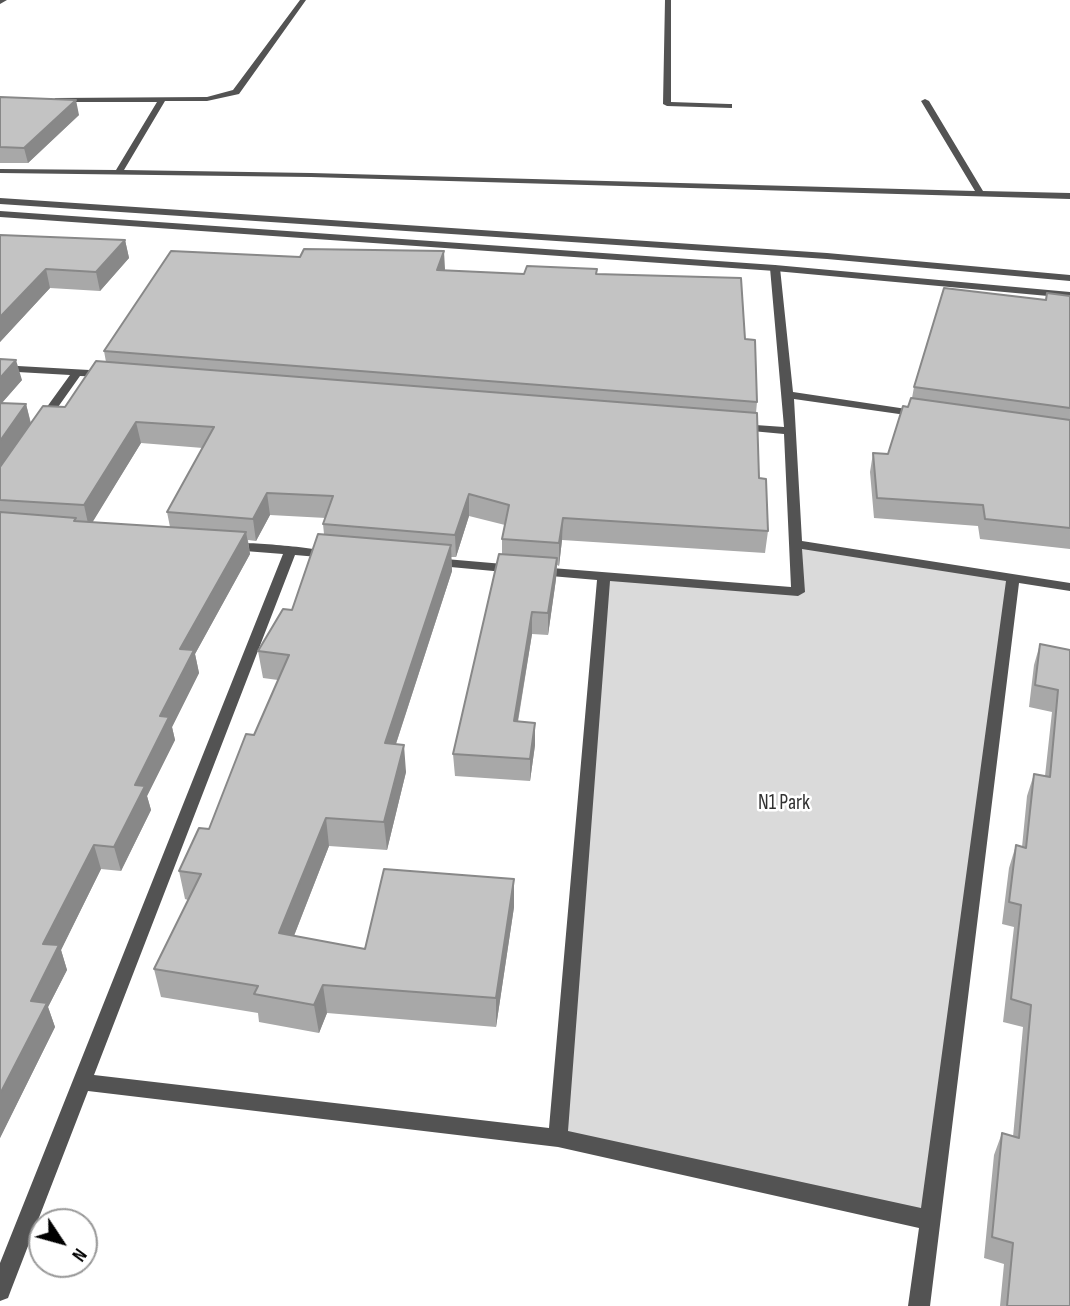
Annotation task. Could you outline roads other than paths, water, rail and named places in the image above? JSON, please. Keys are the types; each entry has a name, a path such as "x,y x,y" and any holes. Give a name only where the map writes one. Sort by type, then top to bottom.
{"street":[{"path":"54,100 207,99 236,92 303,0"},
{"path":"668,0 667,104 729,106"},
{"path":"118,173 162,100"},
{"path":"925,100 981,194"},
{"path":"0,171 311,175 1070,196"},
{"path":"0,201 827,256 1070,278"},
{"path":"103,221 117,208"},
{"path":"0,214 775,268 1070,295"},
{"path":"414,561 797,592 797,544 788,396 775,268"},
{"path":"0,368 118,375"},
{"path":"38,428 77,372"},
{"path":"788,396 936,416"},
{"path":"734,426 789,431"},
{"path":"797,544 1070,587"},
{"path":"222,545 345,555"},
{"path":"0,1290 291,550"},
{"path":"558,1138 604,576"},
{"path":"919,1306 1013,578"},
{"path":"82,1082 558,1138 929,1220"}],"park label":[{"name":"N1 Park","path":"784,804"}]}
